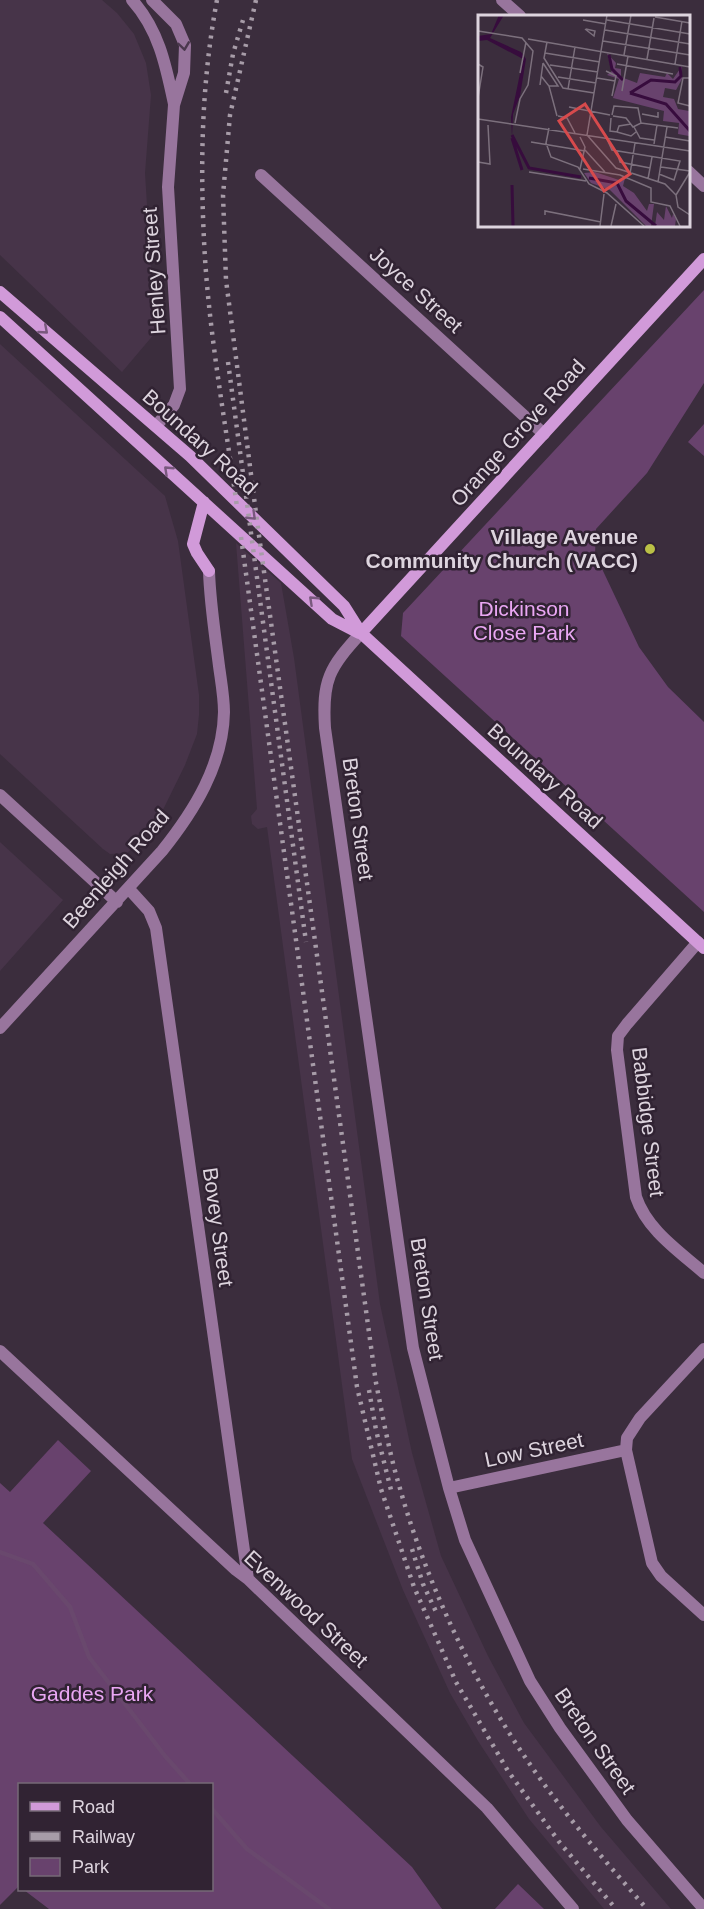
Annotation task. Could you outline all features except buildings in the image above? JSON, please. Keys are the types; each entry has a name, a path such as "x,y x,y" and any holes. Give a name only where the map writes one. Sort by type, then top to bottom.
{"main road":[{"name":"Orange Grove Road","path":"361,633 702,263"},
{"name":"Boundary Road","path":"0,292 156,426 236,500 344,606 361,633 701,945"},
{"name":"Boundary Road","path":"0,317 333,619 361,633"},
{"path":"204,502 193,544 209,571"}],"street":[{"name":"Henley Street","path":"132,0 148,21 159,44 174,105"},
{"name":"Henley Street","path":"152,0 176,24 185,45 184,73 174,105 168,187 170,248 181,382 177,400 156,426"},
{"path":"502,0 519,15"},
{"path":"689,173 704,186"},
{"name":"Joyce Street","path":"261,175 544,434"},
{"name":"Beenleigh Road","path":"0,1028 129,889 177,832 208,781 220,746 224,710 209,571"},
{"name":"Breton Street","path":"361,633 341,654 328,677 324,695 325,728 413,1348 449,1488 465,1540 530,1681 560,1728 627,1820 704,1908"},
{"path":"0,795 117,902"},
{"name":"Bovey Street","path":"129,889 149,911 156,928 248,1579"},
{"name":"Babbidge Street","path":"701,945 627,1024 618,1036 617,1050 636,1197 641,1213 704,1273"},
{"path":"704,1349 640,1418 627,1438 627,1450 652,1563 661,1576 704,1615"},
{"name":"Evenwood Street","path":"0,1351 248,1579 488,1808 573,1909"},
{"name":"Low Street","path":"449,1488 627,1450"}],"shaded area":[{"path":"0,0 102,0 117,13 134,34 146,63 151,95 145,173 155,333 122,372 0,255"},
{"path":"0,344 165,496 178,541 199,695 197,734 185,765 157,822 127,853 110,854 103,849 0,754"},
{"path":"236,543 281,583 294,658 380,1304 412,1453 441,1556 488,1656 524,1723 601,1827 671,1909 604,1909 529,1819 450,1693 403,1590 352,1459 267,827 258,829 252,824 251,816 257,809"},
{"path":"0,842 63,900 0,971"}],"green space":[{"name":"Dickinson Close Park","path":"704,290 704,383 647,473 596,529 595,554 639,647 668,687 704,722 704,912 401,636 403,613"},
{"path":"704,424 704,456 688,442"},
{"name":"Gaddes Park","path":"58,1440 91,1471 43,1523 412,1867 442,1909 49,1909 25,1891 213,1891 213,1783 18,1783 18,1887 0,1905 0,1483 10,1492"},
{"path":"518,1884 544,1909 495,1909"}],"waterway":[{"path":"0,1552 33,1564 70,1607 89,1657 165,1756 189,1783"},
{"path":"213,1810 247,1849 329,1909"}],"railway":[{"path":"217,0 205,90 202,150 203,210 209,307 237,507"},
{"path":"256,0 230,115 223,195 226,280 376,1383 395,1473 410,1521 436,1592 469,1663 507,1729 555,1799 647,1909"},
{"path":"226,93 233,54 243,20"},
{"path":"228,362 306,942"},
{"path":"241,537 357,1387 381,1489 414,1587 456,1682 508,1771 560,1843 616,1909"},
{"path":"369,1390 391,1490"},
{"path":"412,1549 423,1584 438,1616"}],"place":[{"name":"Village Avenue Community Church (VACC)","path":"650,549"}]}
